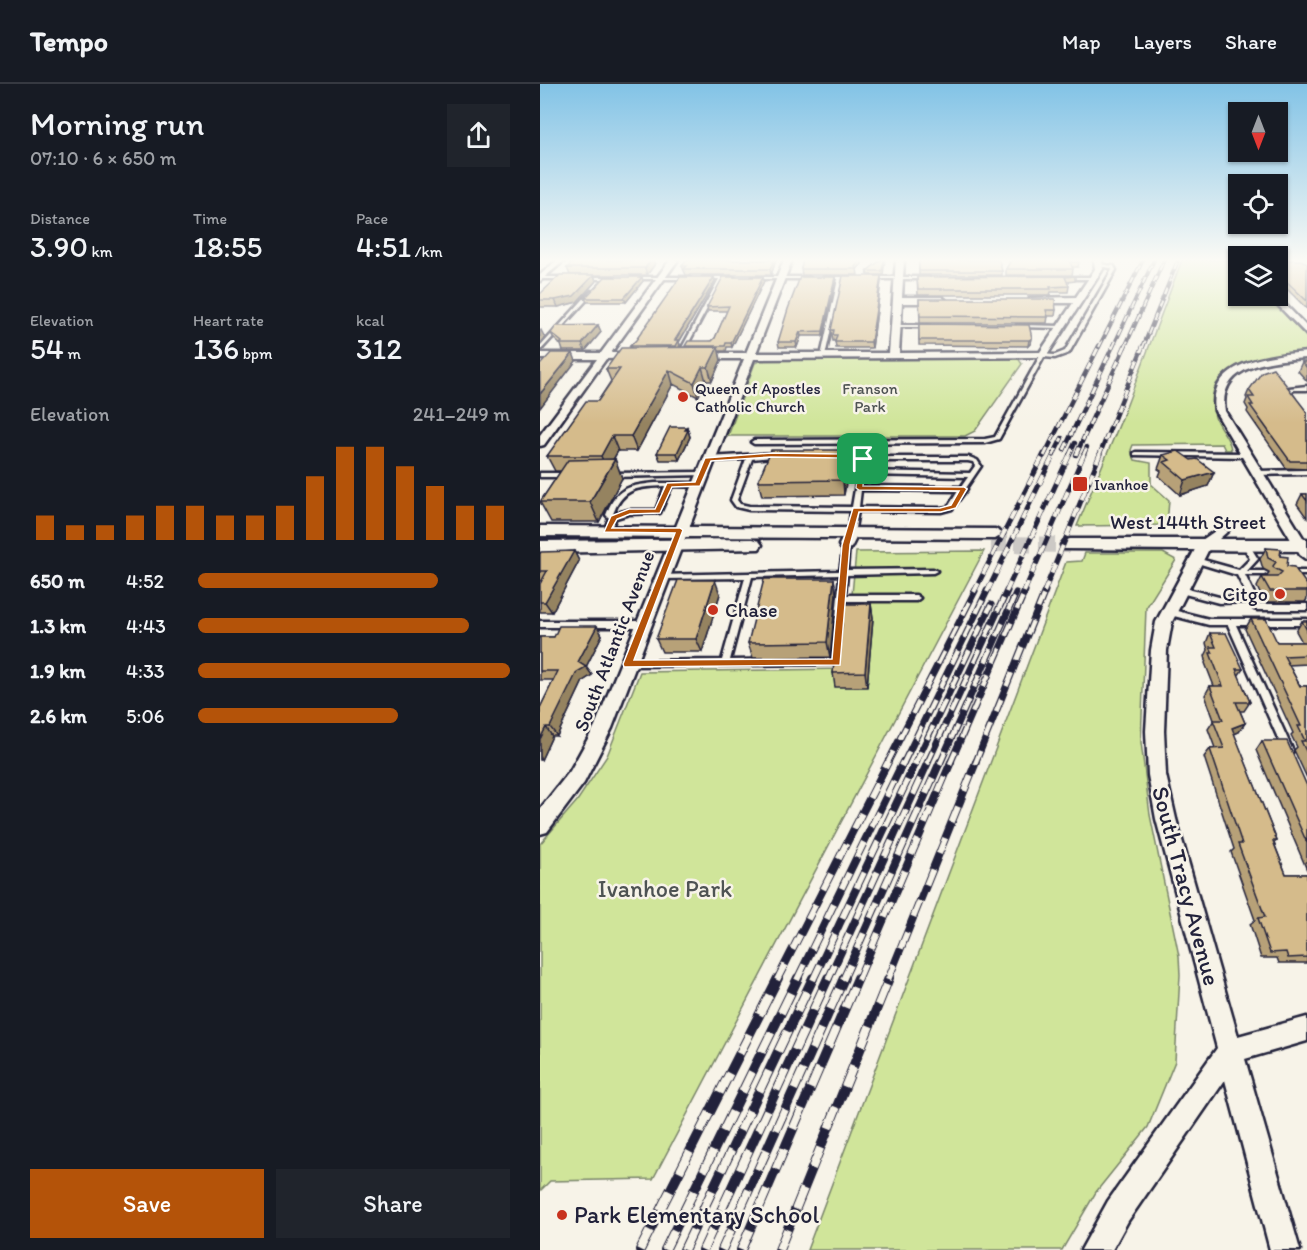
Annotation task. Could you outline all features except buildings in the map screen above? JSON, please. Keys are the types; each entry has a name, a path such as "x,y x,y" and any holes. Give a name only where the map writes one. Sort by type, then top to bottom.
{"street":[{"path":"540,443 634,314"},
{"name":"South Atlantic Avenue","path":"540,825 591,755 766,314"},
{"path":"894,355 897,314"},
{"path":"674,356 1043,355 1070,314"},
{"path":"1290,314 1307,332"},
{"path":"1303,541 1245,455 1220,411 1219,392 1227,377 1241,369 1262,361 1307,355"},
{"path":"540,356 647,356"},
{"path":"540,531 610,524 676,538"},
{"name":"West 144th Street","path":"1221,531 1303,541 1246,545 1200,553 1072,539 1221,531"},
{"name":"South Tracy Avenue","path":"1221,531 1200,553 1164,622 1159,650 1155,731 1157,775 1166,819 1285,1250"},
{"path":"540,547 676,538 993,539"},
{"path":"1096,1250 1118,1211 1230,1051 1307,1029"}],"lane":[{"path":"540,350 572,314"},
{"path":"674,356 700,314"},
{"path":"823,356 832,314"},
{"path":"754,442 992,441 997,438 1043,355 1055,357 1067,352 1088,314"},
{"path":"896,326 941,326"},
{"path":"1008,326 1062,327"},
{"path":"1294,402 1288,394 1289,391 1307,388"},
{"path":"1136,454 1245,455"},
{"path":"708,459 782,455"},
{"path":"750,457 734,500 738,506 749,508 941,510 954,506 978,466 969,459 863,459 829,456"},
{"path":"628,664 836,662 843,574 863,459"},
{"path":"1256,472 1307,472"},
{"path":"861,473 972,475"},
{"path":"540,475 575,475"},
{"path":"598,475 700,480"},
{"path":"669,485 658,512 629,512 610,524 609,515 617,497 624,491 642,485 669,485 700,480"},
{"path":"859,488 964,489"},
{"path":"1240,573 1255,563 1246,545"},
{"path":"1200,553 1240,573 1249,582 1257,607 1307,607"},
{"path":"1288,562 1290,573 1299,582"},
{"path":"661,578 933,571"},
{"path":"1240,573 1264,573"},
{"path":"1290,573 1307,573"},
{"path":"725,663 748,575"},
{"path":"1180,590 1218,600 1253,599"},
{"path":"842,598 916,598"},
{"path":"1169,612 1209,622 1307,622"},
{"path":"1231,622 1293,763"},
{"path":"540,624 643,624"}],"green space":[{"path":"1161,314 1285,314 1307,338 1307,352 1256,359 1226,373 1216,384 1212,398 1215,417 1231,450 1225,450 1222,444 1133,445 1131,450 1135,460 1151,463 1151,484 1169,500 1167,525 1077,526 1122,418"},
{"name":"Franson Park","path":"1018,358 1022,364 975,431 965,436 728,436 755,363 762,360"},
{"name":"Ivanhoe Park","path":"984,551 653,1179 550,1181 540,1191 540,844 577,801 607,756 640,672 845,669 856,552"},
{"path":"1085,553 1163,553 1176,560 1146,608 1141,742 1150,815 1179,956 1175,1061 1148,1127 1096,1192 1062,1250 807,1250 1066,562 1082,561"}],"tunnel":[{"path":"991,544 1070,545"}],"railway":[{"path":"1099,347 1115,314"},
{"path":"1113,347 1128,314"},
{"path":"1125,347 1140,314"},
{"path":"1143,347 1156,314"},
{"path":"1044,456 1099,346"},
{"path":"1064,450 1113,346"},
{"path":"1076,455 1125,346"},
{"path":"1099,456 1143,346"},
{"path":"1054,454 1062,438"},
{"path":"1069,456 1075,443"},
{"path":"1083,456 1087,447"},
{"path":"974,592 1044,454"},
{"path":"987,592 1054,454"},
{"path":"1006,592 1070,454"},
{"path":"1024,592 1084,454"},
{"path":"1044,592 1100,454"},
{"path":"887,764 975,591"},
{"path":"903,764 987,591"},
{"path":"927,764 1007,591"},
{"path":"950,764 1025,591"},
{"path":"975,764 1045,591"},
{"path":"940,764 1016,593"},
{"path":"915,764 991,605"},
{"path":"777,980 888,762"},
{"path":"797,980 903,762"},
{"path":"813,980 916,762"},
{"path":"828,980 928,762"},
{"path":"843,980 940,762"},
{"path":"858,980 951,762"},
{"path":"888,980 976,762"},
{"path":"640,1250 778,978"},
{"path":"665,1250 798,978"},
{"path":"684,1250 813,978"},
{"path":"703,1250 828,978"},
{"path":"722,1250 844,978"},
{"path":"741,1250 858,978"},
{"path":"779,1250 889,978"}],"place":[{"name":"Queen of Apostles Catholic Church","path":"683,397"},
{"name":"Ivanhoe","path":"1080,484"},
{"name":"Citgo","path":"1280,594"},
{"name":"Chase","path":"713,610"},
{"name":"Park Elementary School","path":"562,1215"}],"route":[{"path":"771,455 841,456 863,459 859,488 964,489 954,506 941,510 856,509 851,534 846,545 836,662 628,664 680,530 607,531 614,517 629,512 658,512 669,485 698,485 708,459 771,455"}]}
